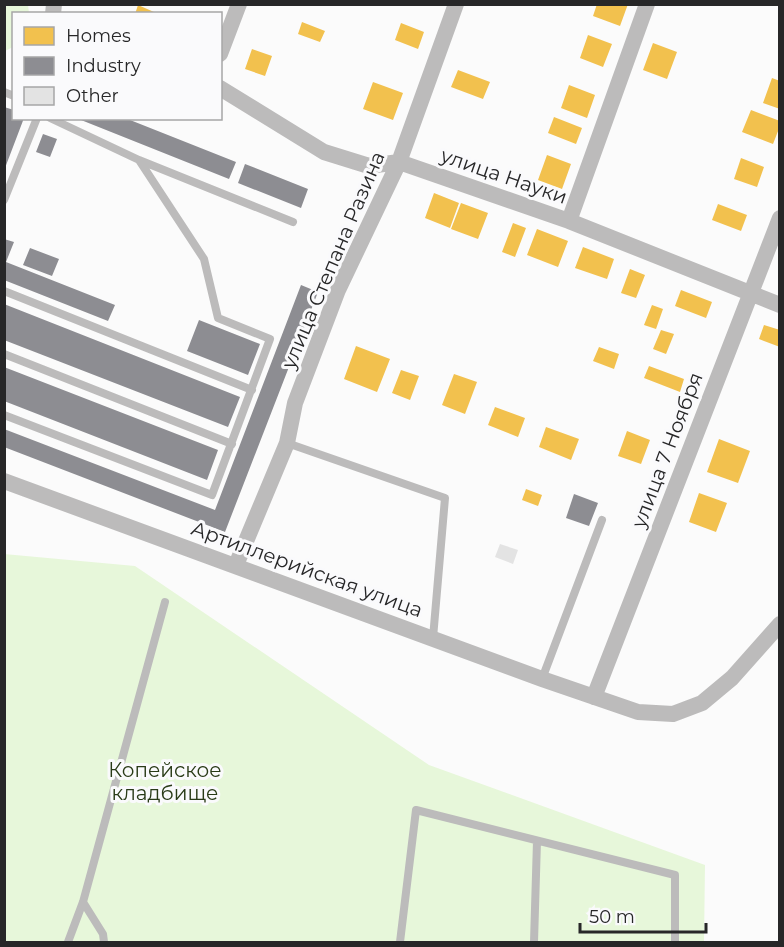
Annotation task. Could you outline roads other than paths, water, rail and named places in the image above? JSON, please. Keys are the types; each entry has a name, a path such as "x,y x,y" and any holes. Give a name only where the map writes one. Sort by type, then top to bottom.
{"street":[{"path":"222,49 239,4"},
{"name":"улица Степана Разина","path":"236,565 287,443 295,403 338,290 399,162 456,4"},
{"path":"569,221 647,4"},
{"name":"улица Науки","path":"222,89 324,152 369,166 399,162 569,221 780,305"},
{"name":"улица 7 Ноября","path":"594,697 780,218"},
{"name":"Артиллерийская улица","path":"4,481 542,679 638,712 673,714 702,703 732,678 780,624"}],"lane":[{"path":"4,200 36,120"},
{"path":"54,120 139,160 293,222"},
{"path":"4,415 212,495 270,339 218,318 204,259 139,160"},
{"path":"4,291 252,390"},
{"path":"4,354 232,444"},
{"path":"287,443 445,498 433,638"},
{"path":"542,679 602,520"},
{"path":"68,942 83,902 165,602"},
{"path":"400,942 416,810 675,875 675,942"},
{"path":"534,942 537,841"},
{"path":"83,902 103,934 104,942"}],"park label":[{"name":"Копейское кладбище","path":"165,782"}]}
